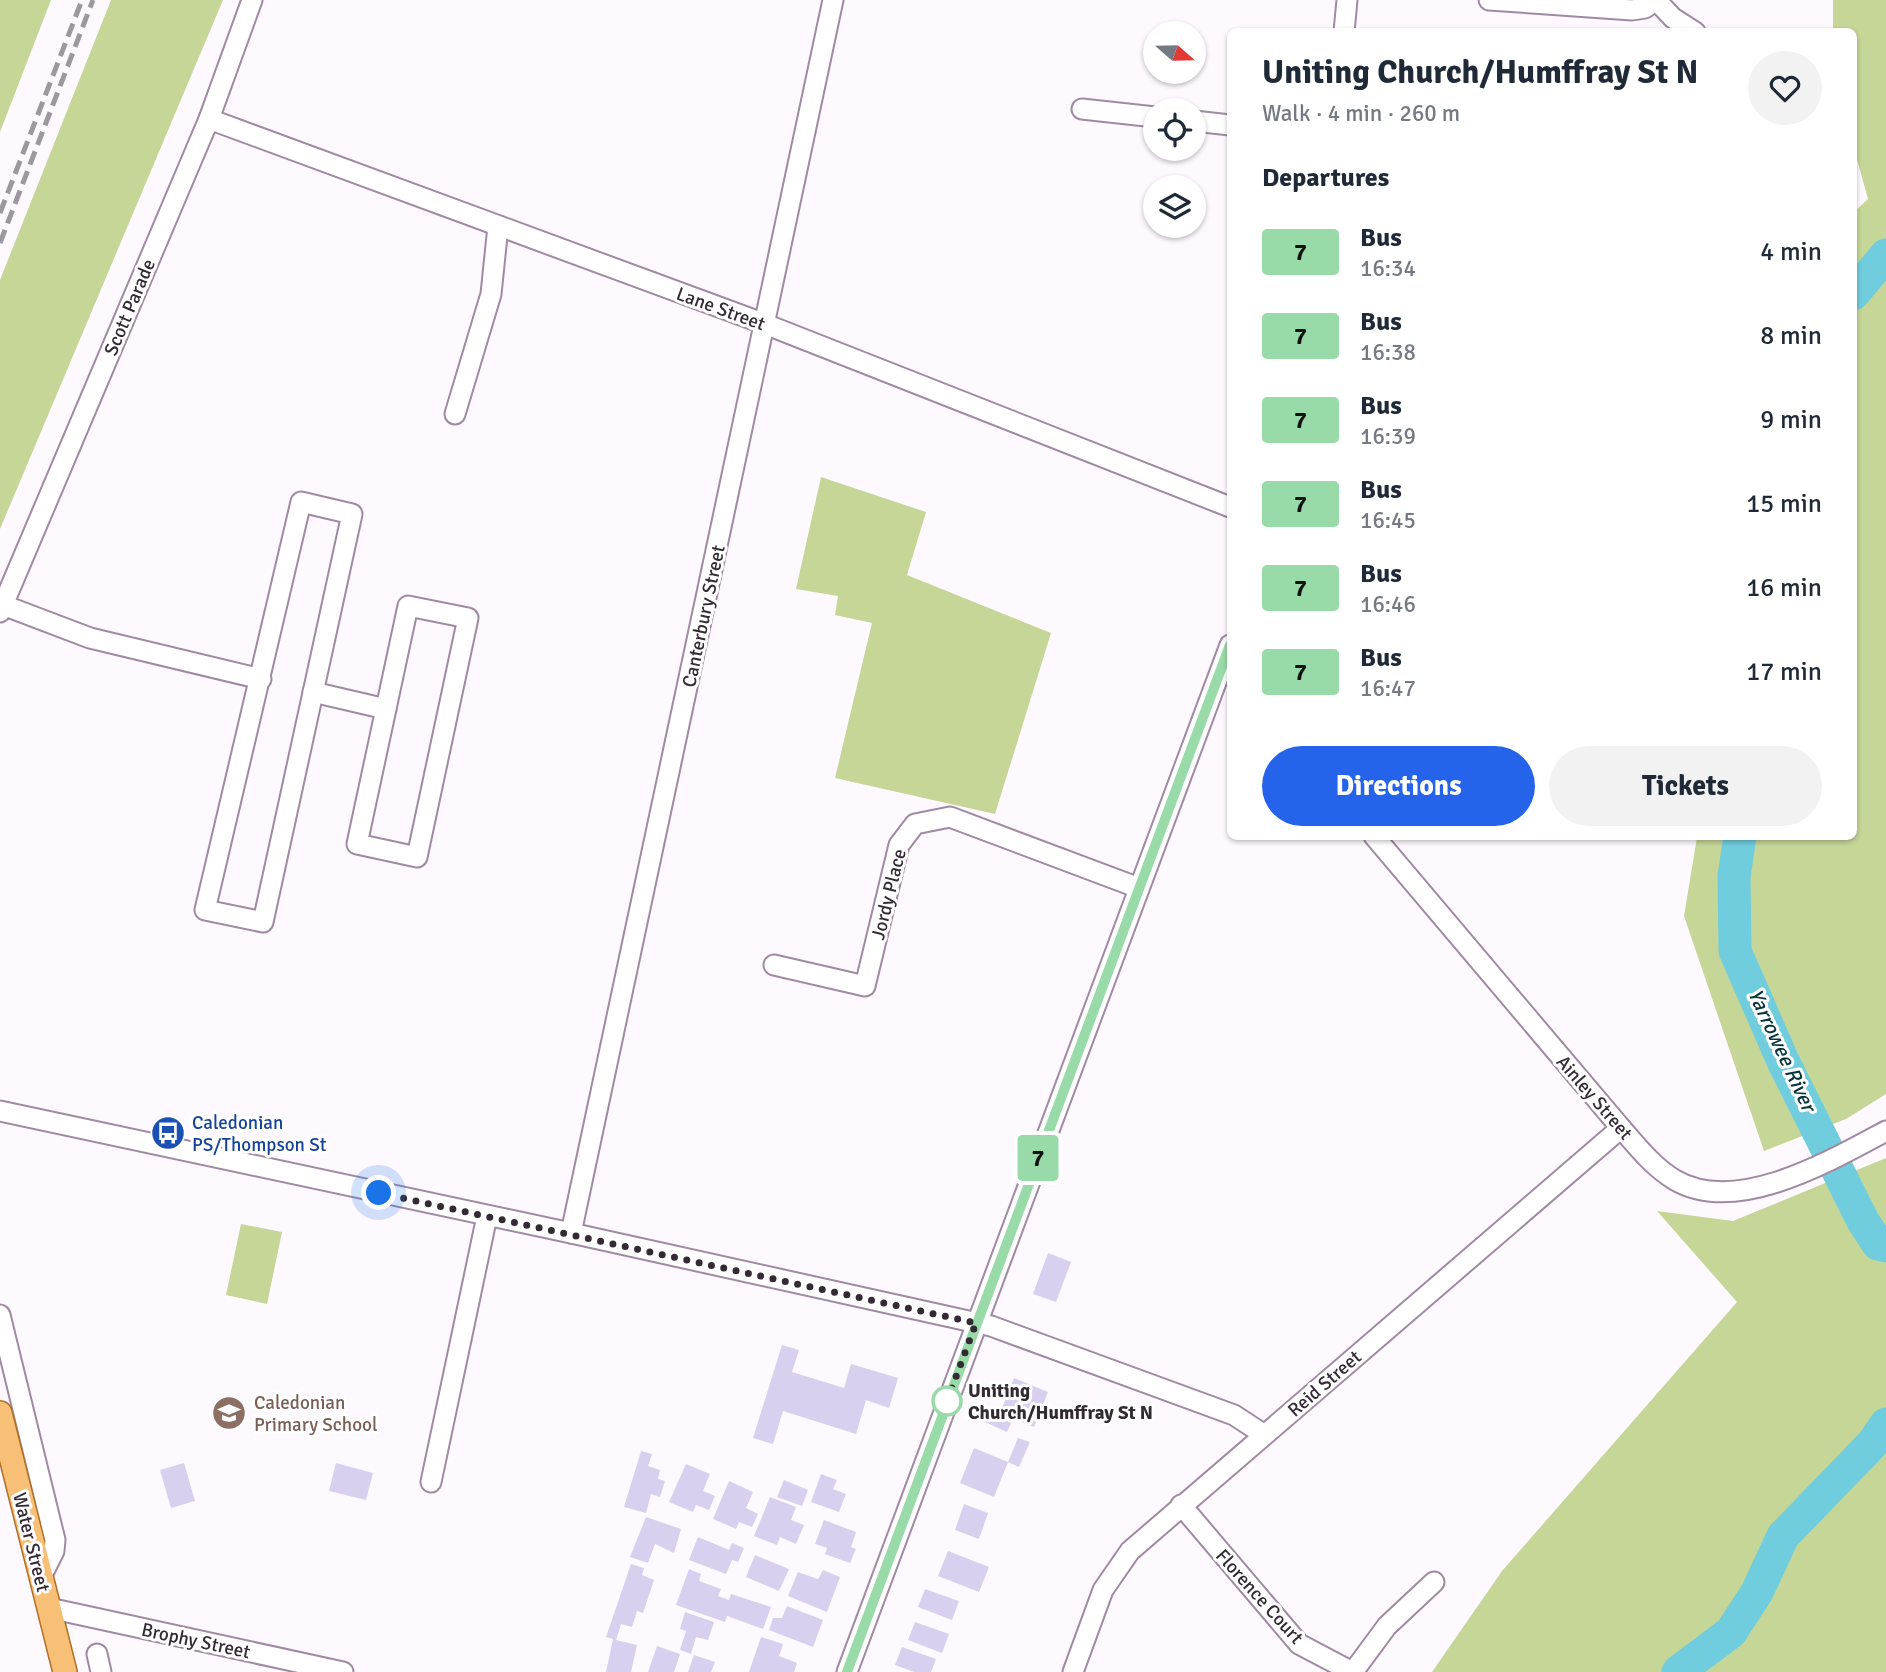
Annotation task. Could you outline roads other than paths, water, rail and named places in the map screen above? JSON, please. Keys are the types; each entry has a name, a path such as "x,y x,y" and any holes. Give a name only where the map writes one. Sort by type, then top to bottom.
{"main road":[{"name":"Water Street","path":"0,1413 65,1672"}],"street":[{"name":"Scott Parade","path":"2,609 209,119 252,0"},
{"name":"Canterbury Street","path":"571,1233 833,0"},
{"path":"1344,28 1347,0"},
{"path":"1489,0 1632,10 1645,8 1656,0 1673,18 1689,28"},
{"path":"1082,110 1143,116"},
{"name":"Lane Street","path":"209,119 765,324 1227,506"},
{"path":"1206,122 1227,125"},
{"path":"455,414 491,295 498,226"},
{"path":"302,502 352,514 313,692 263,922 205,910 302,502"},
{"path":"408,606 468,618 417,857 357,844 386,709 408,606"},
{"path":"2,609 90,638 261,679"},
{"path":"846,1672 1139,888 1225,676"},
{"path":"313,692 386,709"},
{"name":"Jordy Place","path":"774,965 865,986 899,845 915,824 950,817 1139,888"},
{"name":"Ainley Street","path":"1377,840 1621,1128 1651,1162 1674,1180 1710,1192 1731,1193 1755,1188 1813,1167 1886,1131"},
{"path":"0,1111 976,1323 1234,1415 1263,1434"},
{"name":"Reid Street","path":"1073,1672 1110,1577 1130,1551 1621,1128"},
{"path":"431,1482 487,1216"},
{"path":"0,1315 55,1540 55,1549 41,1577"},
{"name":"Florence Court","path":"1181,1505 1299,1644 1352,1672 1387,1626 1434,1582"},
{"name":"Brophy Street","path":"49,1608 343,1672"}],"waterway":[{"name":"Yarrowee River","path":"1857,289 1886,255"},
{"name":"Yarrowee River","path":"1739,840 1734,876 1735,951 1783,1061 1863,1221 1878,1244 1886,1246"},
{"name":"Yarrowee River","path":"1678,1672 1731,1632 1757,1592 1783,1536 1873,1443 1886,1424"}],"railway":[{"path":"0,213 82,0"},
{"path":"0,243 93,0"}],"place":[{"name":"Caledonian PS/Thompson St","path":"168,1133"},
{"name":"Uniting Church/Humffray St N","path":"947,1401"},
{"name":"Caledonian Primary School","path":"229,1413"}]}
